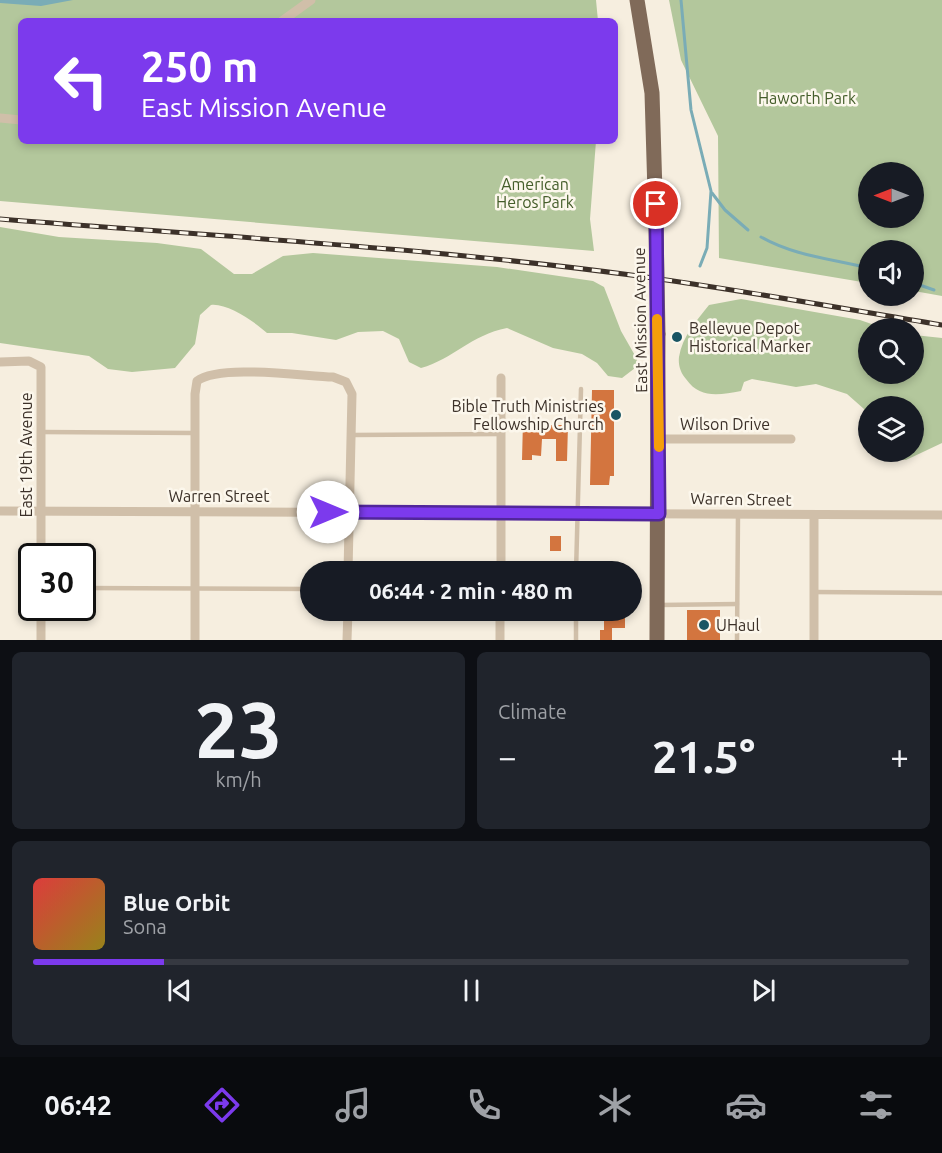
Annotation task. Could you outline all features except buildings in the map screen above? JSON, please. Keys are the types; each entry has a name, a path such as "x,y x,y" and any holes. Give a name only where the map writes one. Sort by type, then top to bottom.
{"main road":[{"name":"East Mission Avenue","path":"637,0 652,93 659,439 657,640"}],"street":[{"path":"286,18 311,0"},
{"path":"0,118 18,120"},
{"name":"East 19th Avenue","path":"0,362 29,362 41,367 41,543"},
{"path":"195,640 197,381 206,374 228,372 333,377 346,382 352,394 348,561"},
{"path":"501,378 501,561"},
{"name":"Wilson Drive","path":"659,439 791,439"},
{"name":"Warren Street","path":"0,511 942,515"},
{"path":"814,515 814,640"},
{"path":"41,621 41,640"},
{"path":"347,640 348,621"},
{"path":"500,621 500,640"}],"lane":[{"path":"576,561 581,389"},
{"path":"41,432 195,433"},
{"path":"350,435 502,434"},
{"path":"737,640 738,514"},
{"path":"96,588 300,590"},
{"path":"814,592 942,593"},
{"path":"658,605 738,604"},
{"path":"576,621 576,640"}],"green space":[{"name":"American Heros Park","path":"0,0 596,0 598,18 18,18 18,144 596,144 590,219 594,251 0,201"},
{"name":"Haworth Park","path":"669,0 942,0 942,296 924,293 924,240 858,240 858,281 719,258 718,136 681,60"},
{"path":"0,227 59,237 157,243 201,249 234,274 252,274 283,256 313,253 497,267 593,281 604,287 621,331 637,359 635,368 622,378 608,376 597,363 582,354 553,348 507,328 472,341 443,359 421,368 409,362 399,339 383,331 358,332 336,340 292,333 267,333 233,310 211,305 200,315 195,344 175,368 132,372 108,369 89,356 0,343"},
{"path":"741,299 858,320 858,384 924,384 924,336 942,338 942,443 924,452 924,396 858,396 858,404 847,394 816,384 796,387 752,379 744,382 741,391 710,394 697,390 680,369 679,357 683,343 691,329 709,305"}],"water":[{"path":"0,0 73,0 41,6 0,3"}],"waterway":[{"path":"681,0 691,110 711,191 707,248 700,266"},
{"path":"712,193 725,210 748,230"},
{"path":"761,237 800,253 858,266"},
{"path":"924,286 934,290"}],"railway":[{"path":"0,219 395,249 552,265 709,286 942,325"}],"slow traffic":[{"path":"657,319 659,447"}],"place":[{"name":"Bellevue Depot Historical Marker","path":"677,337"},
{"name":"Bible Truth Ministries Fellowship Church","path":"616,415"},
{"name":"UHaul","path":"704,625"}],"route":[{"path":"328,512 659,514 656,204"}]}
